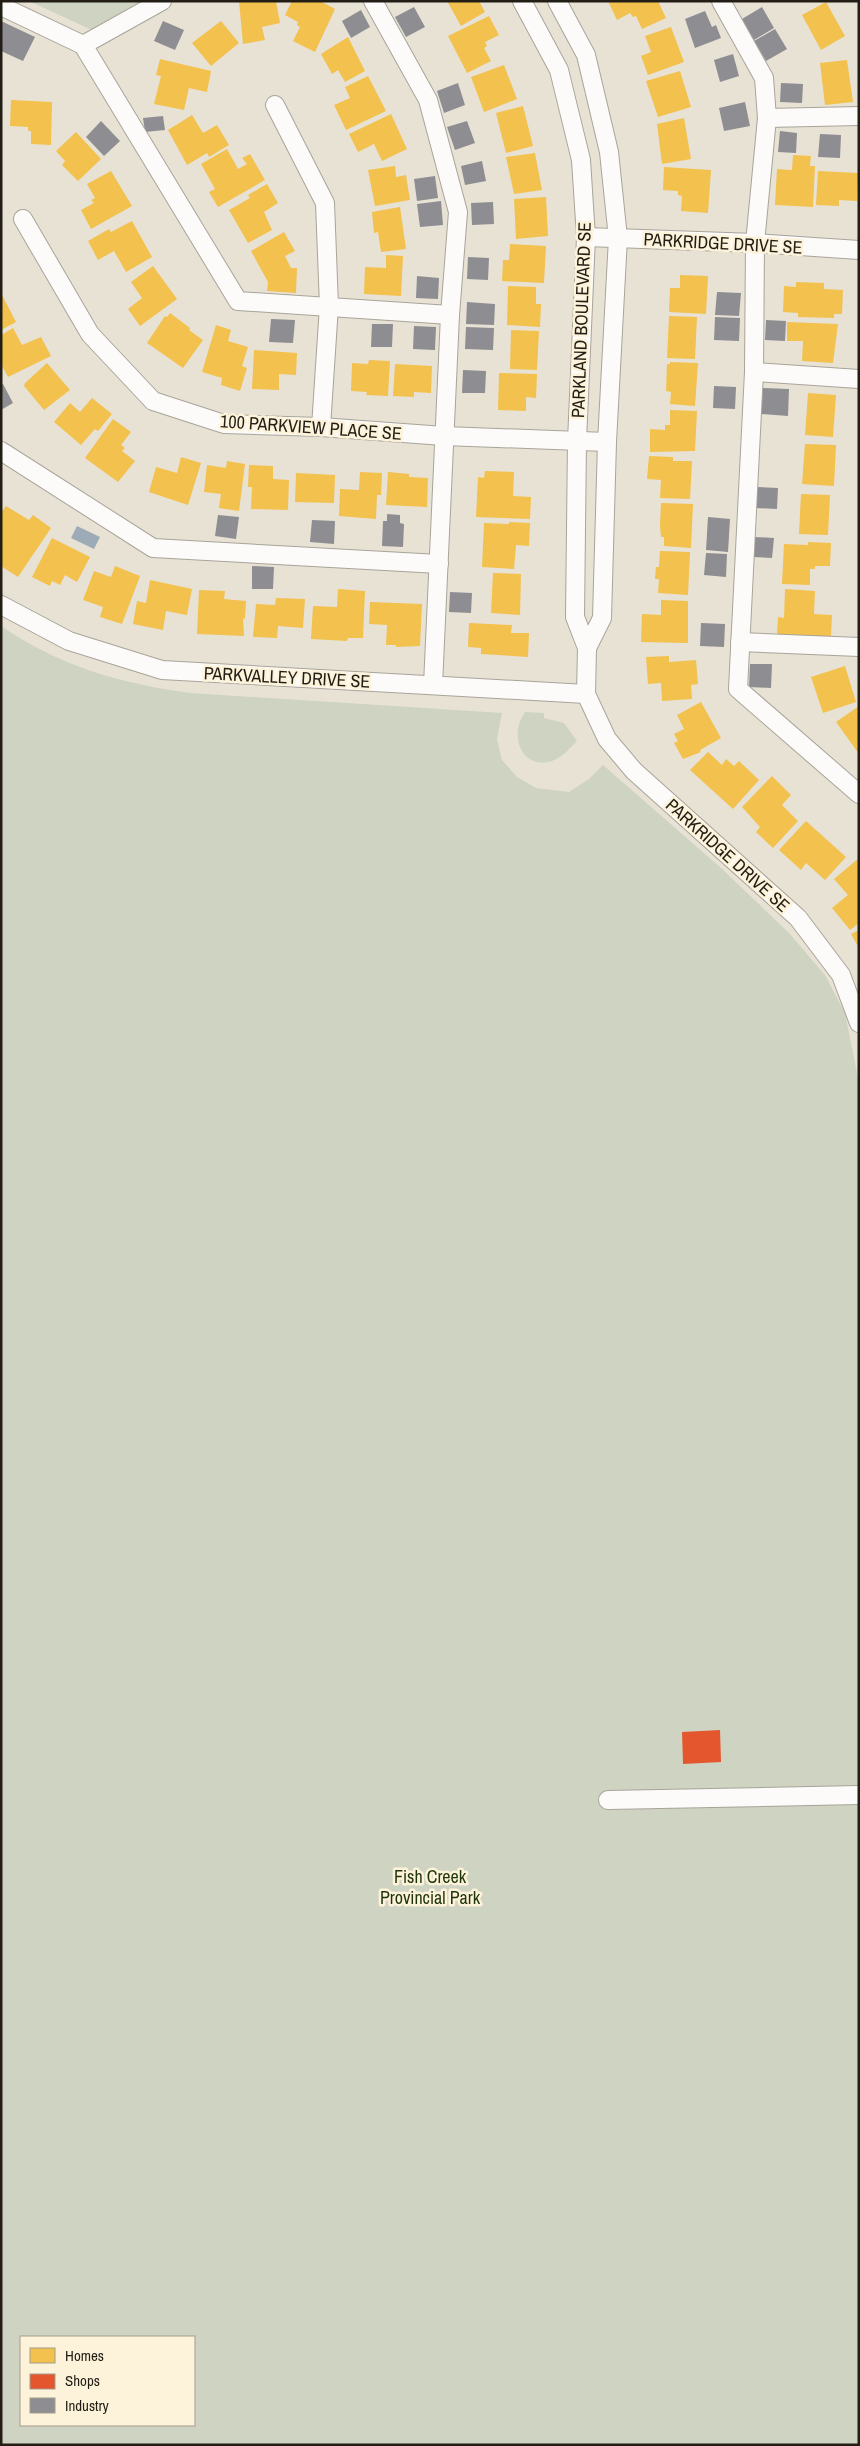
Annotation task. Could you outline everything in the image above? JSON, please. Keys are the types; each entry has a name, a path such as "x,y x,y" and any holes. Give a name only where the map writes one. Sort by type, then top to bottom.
{"street":[{"path":"83,45 162,1"},
{"path":"374,1 428,100 458,212 450,315 433,685"},
{"name":"PARKLAND BOULEVARD SE","path":"522,1 559,70 581,160 586,237 577,441 575,617 587,648 586,694"},
{"name":"PARKLAND BOULEVARD SE","path":"557,1 586,55 609,152 618,238 607,442 602,618 587,648"},
{"path":"721,1 764,78 767,118 755,243 754,372 738,689 859,794"},
{"path":"1,6 83,45 238,302 329,306 450,315"},
{"path":"275,104 325,202 329,306 321,427"},
{"path":"767,118 859,116"},
{"name":"100 PARKVIEW PLACE SE","path":"23,219 90,334 153,401 224,424 321,427 444,436 607,442"},
{"name":"PARKRIDGE DRIVE SE","path":"586,237 755,243 859,250"},
{"path":"754,372 859,379"},
{"path":"1,451 153,548 439,564"},
{"name":"PARKVALLEY DRIVE SE","path":"1,605 69,641 162,670 586,694"},
{"path":"740,642 859,647"},
{"name":"PARKRIDGE DRIVE SE","path":"586,694 607,739 634,771 798,918 841,975 859,1023"},
{"path":"608,1800 859,1794"}],"green space":[{"path":"29,1 145,1 94,31"},
{"name":"Fish Creek Provincial Park","path":"1,626 45,652 68,662 116,678 165,689 191,693 502,713 497,739 502,760 517,777 536,788 569,792 589,779 603,765 721,868 789,933 825,975 845,1013 859,1083 859,2445 1,2445"},
{"path":"525,712 544,713 544,718 564,723 577,741 566,753 552,761 533,761 521,749 518,740 520,721"}],"shaded area":[{"path":"77,526 100,537 94,549 71,538"}],"building: Homes":[{"path":"239,1 276,1 280,23 262,27 265,40 243,44"},
{"path":"292,1 320,1 335,9 315,52 293,41 300,27 297,25 298,22 285,15"},
{"path":"447,1 479,1 485,12 461,26"},
{"path":"608,1 658,1 666,18 642,29 636,16 633,17 630,13 617,20"},
{"path":"826,2 845,36 821,50 802,15"},
{"path":"489,16 499,35 485,42 487,46 484,48 491,61 467,73 448,36"},
{"path":"221,21 239,43 211,66 192,43"},
{"path":"671,27 684,62 648,75 641,56 651,52 645,36"},
{"path":"348,37 365,71 345,82 338,70 332,74 321,54"},
{"path":"160,59 211,71 207,92 189,88 184,110 154,104 161,76 156,75"},
{"path":"847,60 853,102 825,105 820,63"},
{"path":"504,65 517,99 484,112 471,77"},
{"path":"680,71 691,107 658,117 646,81"},
{"path":"368,76 386,111 346,130 334,105 350,98 345,87"},
{"path":"11,100 52,102 51,145 31,144 31,131 28,131 28,127 10,126"},
{"path":"523,106 533,146 506,153 496,113"},
{"path":"391,114 407,149 382,161 374,144 358,152 349,134"},
{"path":"192,115 203,133 217,125 229,145 209,157 207,153 187,165 168,130"},
{"path":"684,118 691,159 662,164 657,124"},
{"path":"76,132 101,159 78,181 62,165 65,161 56,151"},
{"path":"227,149 238,169 247,164 242,158 250,154 265,180 218,207 209,192 215,189 201,164"},
{"path":"535,153 542,190 514,194 506,157"},
{"path":"793,155 811,156 810,166 815,166 813,207 775,205 777,169 792,170"},
{"path":"395,166 396,177 406,175 410,200 375,206 368,170"},
{"path":"664,167 711,170 708,213 681,211 682,196 678,195 678,191 663,190"},
{"path":"111,171 132,206 91,229 81,210 94,203 91,200 95,198 87,184"},
{"path":"818,171 858,173 857,201 839,200 839,206 816,205"},
{"path":"267,184 278,203 264,212 272,230 248,243 229,210 250,198 248,195"},
{"path":"546,197 548,236 516,239 514,199"},
{"path":"400,207 406,249 381,252 378,232 374,233 372,212"},
{"path":"132,221 152,257 126,272 114,251 98,260 88,241 109,229 111,232"},
{"path":"284,232 295,251 285,256 291,268 297,268 296,293 267,291 268,282 251,251"},
{"path":"510,244 546,246 544,283 502,281 503,260 509,260"},
{"path":"386,255 403,256 401,296 364,294 365,267 386,268"},
{"path":"153,266 177,299 140,326 128,309 142,298 131,282"},
{"path":"680,275 708,276 706,314 669,312 670,288 680,288"},
{"path":"796,282 824,283 824,289 843,290 842,314 834,314 834,318 798,317 798,313 783,312 784,286 796,287"},
{"path":"508,286 536,287 536,304 541,304 540,327 507,325"},
{"path":"1,293 16,322 1,330"},
{"path":"170,313 203,340 183,368 147,343 165,316 167,317"},
{"path":"669,316 697,317 695,359 667,358"},
{"path":"787,322 838,324 833,363 802,361 803,341 787,341"},
{"path":"216,325 231,330 228,341 248,347 242,366 247,368 240,391 221,385 222,378 202,372"},
{"path":"13,328 22,345 41,337 51,356 8,377 1,364 1,335"},
{"path":"511,330 539,331 537,370 510,369"},
{"path":"254,350 297,353 296,375 279,374 279,390 252,389"},
{"path":"369,360 390,361 388,396 366,395 367,392 351,391 352,363 368,364"},
{"path":"670,362 698,363 695,406 670,404 671,392 666,391 667,364 670,364"},
{"path":"47,363 70,390 44,410 24,386"},
{"path":"395,364 432,366 431,393 414,392 414,397 393,396"},
{"path":"499,373 537,374 536,398 526,397 526,411 498,410"},
{"path":"808,393 836,395 833,437 805,435"},
{"path":"92,398 112,414 98,431 95,429 81,445 54,422 70,403 80,412"},
{"path":"670,410 697,411 695,451 650,452 650,429 665,430 665,425 670,425"},
{"path":"113,419 131,432 121,445 125,448 122,451 135,461 118,482 85,458"},
{"path":"805,444 836,445 834,486 802,484"},
{"path":"649,456 673,457 673,461 692,461 690,499 660,498 661,480 647,479"},
{"path":"181,457 201,463 188,505 149,492 156,467 177,473"},
{"path":"227,461 245,464 239,511 219,508 221,494 204,492 207,465 226,468"},
{"path":"249,465 273,466 273,479 289,480 288,510 251,509 252,487 248,487"},
{"path":"485,471 514,472 513,496 531,497 530,519 476,517 478,477 484,478"},
{"path":"360,472 382,473 381,495 377,495 376,519 339,516 340,489 359,490"},
{"path":"388,472 409,474 409,477 428,478 427,507 386,505"},
{"path":"296,473 335,475 334,503 295,502"},
{"path":"801,494 830,495 828,535 799,534"},
{"path":"661,503 693,504 691,548 664,546 664,537 661,537 660,526"},
{"path":"6,506 29,520 33,515 51,528 18,577 1,566 1,513"},
{"path":"509,522 530,523 529,546 516,545 514,569 482,567 484,523 509,524"},
{"path":"52,538 90,557 77,582 65,575 60,585 52,581 50,586 32,577"},
{"path":"808,542 831,543 830,566 815,566 815,569 810,569 810,585 782,584 784,544 808,545"},
{"path":"660,551 690,552 688,595 658,593 659,579 655,579 656,567 659,567"},
{"path":"115,566 140,576 122,624 100,617 103,607 83,600 94,571 111,577"},
{"path":"493,573 521,574 520,615 491,613"},
{"path":"150,580 192,589 187,615 166,611 163,630 133,624 137,601 146,603"},
{"path":"338,589 365,591 363,638 348,638 347,641 311,639 313,606 337,607"},
{"path":"785,589 815,591 814,614 832,615 831,637 777,635 778,617 784,618"},
{"path":"199,590 225,591 224,599 246,601 245,619 243,618 244,636 197,634"},
{"path":"276,598 305,599 303,628 278,626 277,638 253,637 256,604 275,605"},
{"path":"661,600 688,601 688,643 641,642 642,614 661,615"},
{"path":"370,602 422,604 420,646 396,647 396,645 386,645 387,625 369,624"},
{"path":"469,623 512,625 511,633 529,633 528,657 481,654 481,648 468,647"},
{"path":"669,656 669,662 696,660 698,684 691,685 692,699 662,701 661,683 648,684 646,657"},
{"path":"845,666 856,702 823,713 811,677"},
{"path":"701,702 721,738 700,750 701,752 683,759 674,743 678,741 674,734 684,729 677,715"},
{"path":"859,706 859,754 836,722"},
{"path":"708,752 722,765 726,759 734,766 739,761 759,780 733,809 690,770"},
{"path":"772,776 791,795 782,805 798,821 773,848 756,832 760,827 742,807"},
{"path":"806,821 846,857 825,880 806,863 801,870 779,850"},
{"path":"859,858 859,923 850,930 832,908 848,895 834,879"},
{"path":"859,930 859,948 851,934"}],"building: Shops":[{"path":"720,1730 721,1762 683,1764 682,1732"}],"building: Industry":[{"path":"414,7 425,27 406,37 395,17"},
{"path":"762,7 774,28 754,40 742,19"},
{"path":"361,10 370,27 351,38 342,21"},
{"path":"705,11 712,27 716,25 721,38 695,48 685,19"},
{"path":"1,21 35,37 23,61 1,51"},
{"path":"163,21 184,30 175,50 154,41"},
{"path":"775,29 787,49 766,61 754,41"},
{"path":"733,54 739,76 720,82 714,60"},
{"path":"458,83 465,105 444,113 437,91"},
{"path":"781,83 803,84 802,103 780,102"},
{"path":"745,102 750,126 724,131 719,108"},
{"path":"163,116 165,130 145,132 143,118"},
{"path":"101,121 120,141 104,156 86,137"},
{"path":"467,121 475,143 455,150 447,127"},
{"path":"780,131 797,133 796,153 778,152"},
{"path":"820,134 841,135 840,158 818,157"},
{"path":"482,161 486,181 465,185 461,166"},
{"path":"435,176 438,198 417,201 414,179"},
{"path":"441,201 443,225 420,227 417,204"},
{"path":"493,202 494,224 472,225 471,203"},
{"path":"468,257 489,258 488,280 467,279"},
{"path":"417,276 439,278 438,299 416,298"},
{"path":"717,292 741,293 739,316 715,315"},
{"path":"467,302 495,304 494,325 466,324"},
{"path":"715,317 740,318 739,341 714,340"},
{"path":"271,319 295,320 293,343 269,342"},
{"path":"766,320 786,321 785,341 765,340"},
{"path":"372,324 393,324 392,347 371,347"},
{"path":"414,326 436,327 435,350 413,349"},
{"path":"466,327 494,328 493,350 465,349"},
{"path":"463,370 486,371 485,393 462,393"},
{"path":"3,384 13,403 1,410 1,385"},
{"path":"714,386 736,387 735,409 713,408"},
{"path":"763,388 789,389 788,416 761,414"},
{"path":"757,487 778,488 777,509 756,508"},
{"path":"387,514 400,515 400,523 404,524 403,547 382,546 383,521 387,521"},
{"path":"218,515 239,517 236,539 215,536"},
{"path":"708,517 730,519 728,552 706,550"},
{"path":"312,520 335,521 334,544 310,542"},
{"path":"755,537 774,538 772,558 754,557"},
{"path":"706,553 727,554 726,577 704,575"},
{"path":"252,566 274,567 273,589 252,589"},
{"path":"450,592 472,593 471,613 449,612"},
{"path":"701,623 725,624 724,647 700,646"},
{"path":"750,664 772,664 771,688 749,687"}]}
